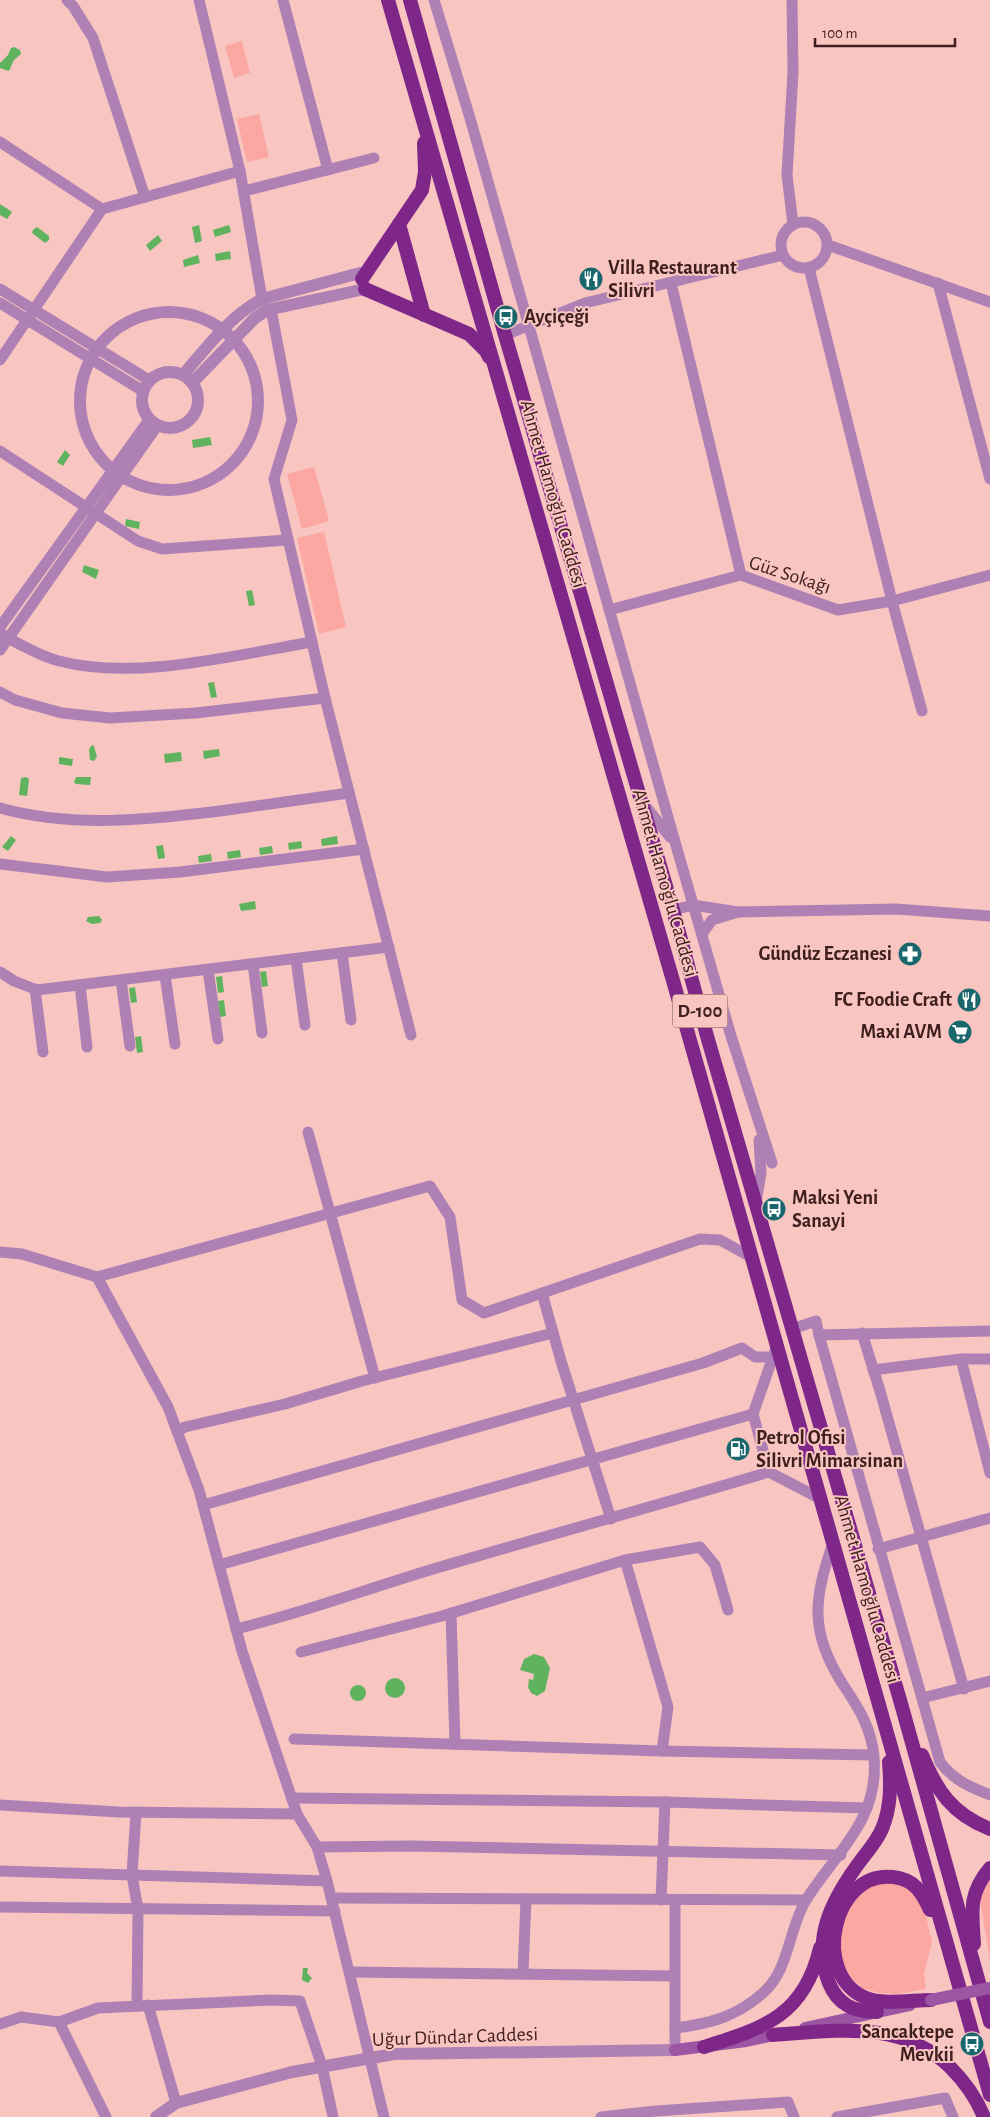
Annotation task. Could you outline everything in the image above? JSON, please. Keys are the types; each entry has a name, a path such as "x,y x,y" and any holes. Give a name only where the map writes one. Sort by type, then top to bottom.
{"highway":[{"name":"Ahmet Hamoğlu Caddesi","path":"388,0 674,984 775,1352 833,1543 990,2095"},
{"name":"Ahmet Hamoğlu Caddesi","path":"410,0 902,1707 990,2022"},
{"path":"414,90 424,140 425,172 422,190 399,224 364,284 469,334 486,351 499,381"},
{"path":"399,224 424,314"},
{"path":"704,2046 764,2026 796,2000 808,1980 826,1922 837,1896 874,1843 881,1831 888,1810 891,1783 877,1697"},
{"path":"902,1707 936,1785 945,1799 962,1814 990,1829"},
{"path":"978,1980 971,1909 973,1895 990,1868"},
{"path":"931,2000 868,1999 856,1993 842,1977 834,1955 835,1929 850,1897 865,1882 876,1877 887,1876 908,1880 916,1886 930,1909 939,1941 957,1983"},
{"path":"822,1938 825,1973 838,1996 846,2005 854,2010 877,2012"},
{"path":"773,2035 866,2031 886,2033 912,2042 928,2049 964,2082 979,2105 984,2117"}],"main road":[{"path":"675,2050 773,2035 990,1988"}],"street":[{"path":"67,0 73,6 93,38 145,197"},
{"path":"199,0 240,171 262,299"},
{"path":"283,0 328,170"},
{"path":"434,0 470,118 674,842 750,1099 772,1163"},
{"path":"792,0 793,72 786,175 794,224"},
{"path":"0,142 102,208"},
{"path":"244,191 374,158"},
{"path":"0,360 102,208 240,171"},
{"path":"809,222 823,230 828,246 822,260 809,268 793,266 783,255 781,248 784,234 794,224 809,222"},
{"path":"828,246 990,302"},
{"path":"505,335 585,303 783,255"},
{"path":"809,268 892,601 922,711"},
{"path":"360,272 364,284 271,309 255,318 187,379 223,328 249,306 262,299 360,272"},
{"path":"671,283 741,574"},
{"path":"938,283 990,479"},
{"path":"0,289 98,348 146,385"},
{"path":"0,303 92,360 146,385"},
{"path":"271,309 292,420 274,479 325,698 411,1034"},
{"path":"171,311 192,314 216,323 233,339 246,353 253,369 258,400 257,415 251,436 236,459 223,473 203,484 182,490 158,490 139,486 116,474 92,451 80,414 80,391 98,348 116,329 131,320 150,313 171,311"},
{"path":"165,372 187,379 196,391 198,401 192,418 176,428 166,428 153,423 141,403 146,385 156,375 165,372"},
{"path":"0,627 85,507 116,474 153,423"},
{"path":"0,450 138,541 162,549 287,540"},
{"path":"0,650 4,636 95,514 116,474"},
{"name":"Güz Sokağı","path":"609,610 741,574 838,610 892,601 990,575"},
{"path":"4,636 58,661 107,668 178,665 312,642"},
{"path":"0,692 15,700 62,713 110,718 196,713 325,698"},
{"path":"0,808 26,815 89,821 143,820 349,794"},
{"path":"641,800 674,842"},
{"path":"0,864 106,877 180,872 364,849"},
{"path":"673,910 693,905 738,912 896,909 990,916"},
{"path":"702,934 712,920 738,912"},
{"path":"0,972 14,981 34,989 389,948"},
{"path":"342,953 351,1020"},
{"path":"296,959 305,1025"},
{"path":"253,964 262,1033"},
{"path":"208,970 218,1039"},
{"path":"165,975 174,1044"},
{"path":"121,980 130,1046"},
{"path":"80,985 87,1047"},
{"path":"34,989 43,1052"},
{"path":"750,1099 760,1149 761,1173 756,1205"},
{"path":"308,1132 375,1378"},
{"path":"0,1252 22,1254 97,1277 430,1186 450,1217 462,1300 484,1313 700,1239 720,1240 750,1256"},
{"path":"97,1277 168,1407 203,1505 236,1629 297,1814 316,1847 327,1882 384,2117"},
{"path":"542,1293 573,1400 611,1519"},
{"path":"792,1329 816,1321 878,1550 940,1762 961,1783 990,1795"},
{"path":"819,1335 990,1331"},
{"path":"177,1431 186,1427 285,1404 375,1378 553,1333"},
{"path":"862,1333 964,1688"},
{"path":"203,1505 703,1363 742,1348 755,1357 775,1352"},
{"path":"768,1472 753,1414 775,1352"},
{"path":"873,1370 961,1359 990,1359"},
{"path":"961,1359 990,1473"},
{"path":"219,1565 753,1414"},
{"path":"236,1629 280,1618 438,1567 611,1519 768,1472 819,1498"},
{"path":"878,1550 990,1518"},
{"path":"675,2028 708,2024 727,2017 740,2010 766,1990 775,1978 806,1900 841,1855 862,1822 867,1808 874,1776 874,1754 865,1719 832,1666 821,1634 817,1600 819,1584 833,1543"},
{"path":"301,1652 451,1613 625,1560 700,1547 715,1565 728,1610"},
{"path":"625,1560 668,1707 662,1751"},
{"path":"451,1613 455,1744"},
{"path":"922,1698 990,1681"},
{"path":"294,1739 662,1751 874,1754"},
{"path":"292,1798 665,1802 867,1808"},
{"path":"661,1900 665,1802"},
{"path":"0,1805 136,1812 297,1814"},
{"path":"136,1812 132,1875 138,1910 143,2006 176,2104"},
{"path":"316,1847 420,1847 841,1855"},
{"path":"0,1871 327,1882"},
{"path":"331,1898 806,1900"},
{"path":"523,1973 526,1900"},
{"path":"675,1900 675,2050"},
{"path":"0,1907 335,1911"},
{"path":"350,1972 675,1976"},
{"path":"0,2024 21,2018 58,2022 98,2008 271,2000 300,2001 322,2066 333,2117"},
{"path":"58,2022 106,2117"},
{"name":"Uğur Dündar Caddesi","path":"156,2117 176,2104 322,2066 394,2054 675,2050"},
{"path":"837,2117 945,2098 953,2117"},
{"path":"601,2117 788,2102 794,2117"}],"shaded area":[{"path":"242,41 250,73 234,78 225,46"},
{"path":"14,47 20,50 21,54 14,60 9,71 0,68 0,63 8,55 11,48"},
{"path":"259,114 269,157 247,162 237,119"},
{"path":"0,204 12,212 7,219 0,215"},
{"path":"199,225 202,241 195,243 192,227"},
{"path":"229,225 231,232 215,237 213,230"},
{"path":"37,227 49,236 49,240 45,243 32,233"},
{"path":"158,235 162,241 150,251 146,245"},
{"path":"230,251 231,259 216,261 215,254"},
{"path":"198,255 200,263 184,267 183,260"},
{"path":"210,437 212,445 193,448 192,440"},
{"path":"65,450 70,455 63,466 57,462"},
{"path":"314,467 329,521 302,529 287,474"},
{"path":"126,519 140,522 139,529 125,526"},
{"path":"324,532 346,627 319,634 297,538"},
{"path":"84,565 99,570 96,579 82,572"},
{"path":"252,590 255,605 249,606 246,591"},
{"path":"214,682 217,697 211,698 208,683"},
{"path":"92,745 97,757 94,761 90,760 89,749"},
{"path":"219,749 220,756 204,759 203,751"},
{"path":"181,752 182,761 165,763 164,754"},
{"path":"59,757 73,759 72,766 59,764"},
{"path":"26,777 29,779 27,796 19,795 21,778"},
{"path":"76,777 91,777 90,785 76,784 74,782"},
{"path":"11,836 16,840 8,851 2,847"},
{"path":"337,836 338,844 322,846 321,839"},
{"path":"301,841 302,848 289,850 288,843"},
{"path":"163,845 165,858 158,859 156,846"},
{"path":"272,846 273,853 260,855 259,848"},
{"path":"240,850 241,857 228,859 227,852"},
{"path":"211,854 212,861 199,863 198,856"},
{"path":"255,901 256,909 241,911 239,904"},
{"path":"99,916 102,920 100,923 92,924 86,921 88,917"},
{"path":"266,971 268,986 262,987 260,972"},
{"path":"222,976 224,992 218,993 216,977"},
{"path":"135,987 137,1002 131,1003 129,988"},
{"path":"224,1000 226,1016 220,1017 218,1001"},
{"path":"141,1036 143,1052 137,1053 135,1037"},
{"path":"534,1654 544,1657 550,1668 545,1691 537,1696 531,1693 528,1687 529,1679 533,1680 534,1674 520,1670 524,1659"},
{"path":"391,1678 399,1678 405,1684 405,1692 399,1698 391,1698 385,1692 385,1684"},
{"path":"355,1685 361,1685 366,1690 364,1699 355,1701 350,1696 350,1690"},
{"path":"990,1873 990,1961 980,1899"},
{"path":"888,1878 921,1895 932,1942 924,1974 926,1989 898,1994 879,1993 862,1988 851,1978 844,1967 839,1951 843,1917 865,1886"},
{"path":"303,1968 308,1968 307,1973 312,1978 308,1983 302,1980"}],"place":[{"name":"Villa Restaurant Silivri","path":"591,279"},
{"name":"Ayçiçeği","path":"506,317"},
{"name":"Gündüz Eczanesi","path":"910,954"},
{"name":"FC Foodie Craft","path":"969,1000"},
{"name":"Maxi AVM","path":"960,1032"},
{"name":"Maksi Yeni Sanayi","path":"774,1209"},
{"name":"Petrol Ofisi Silivri Mimarsinan","path":"738,1449"},
{"name":"Sancaktepe Mevkii","path":"972,2044"}]}
